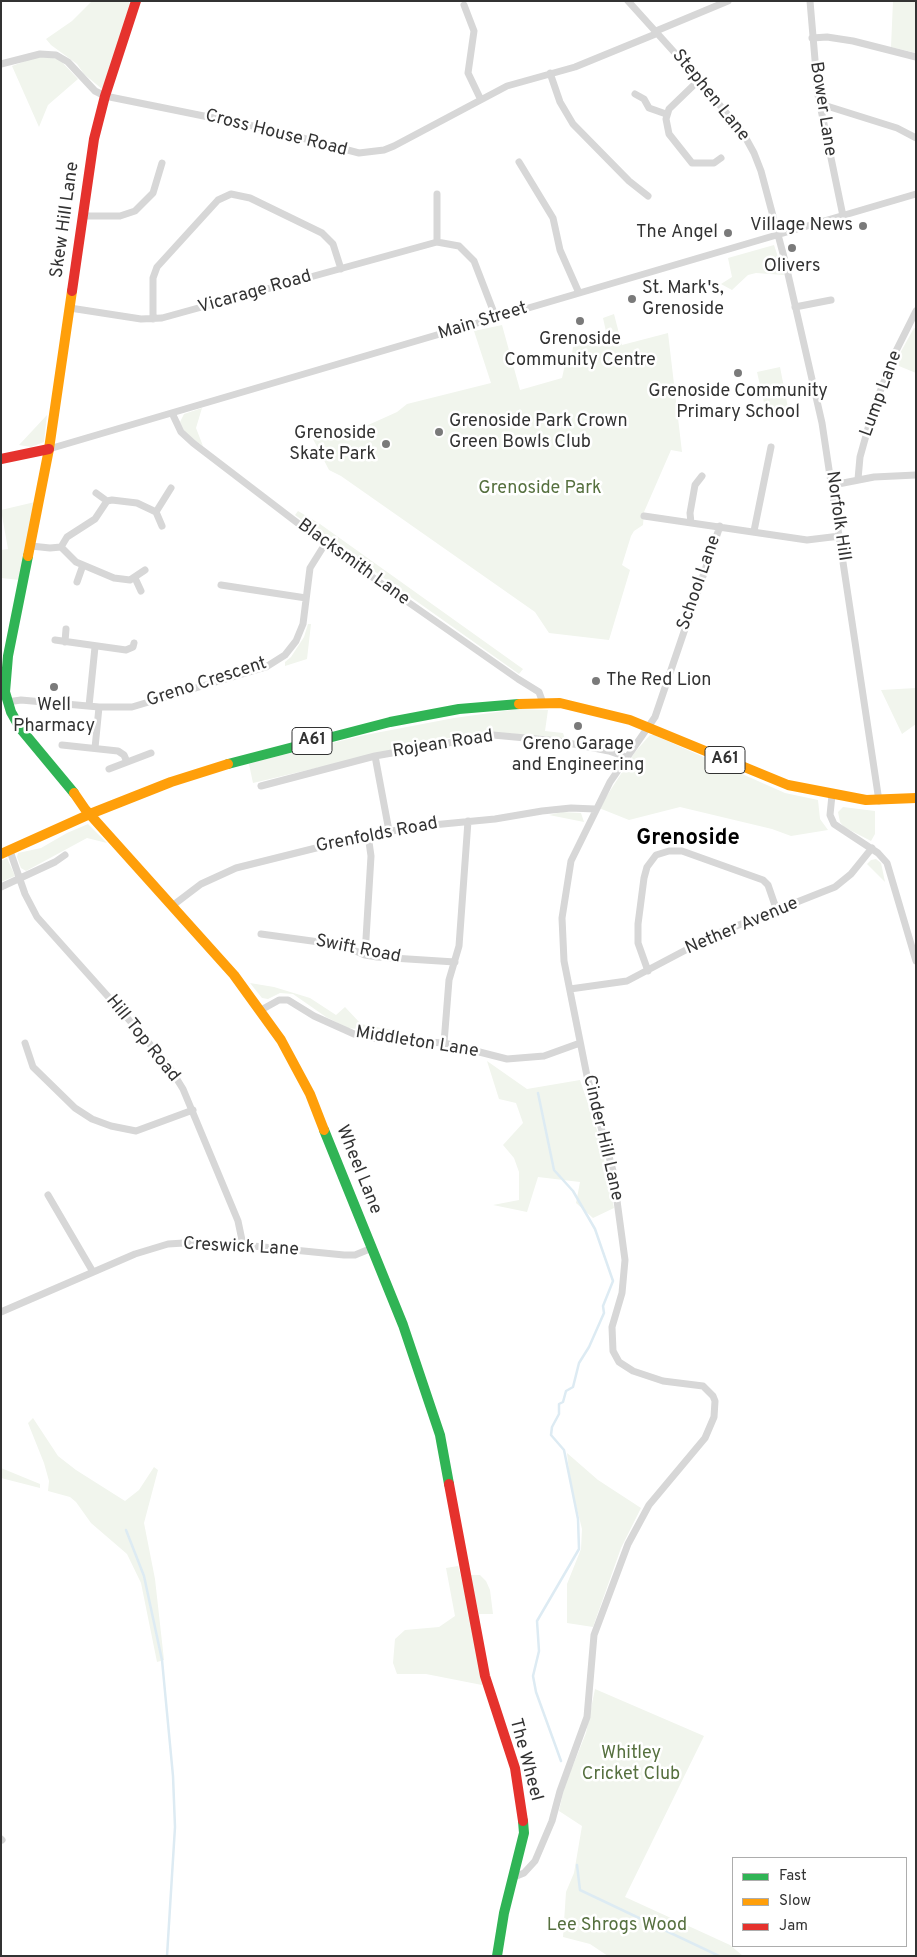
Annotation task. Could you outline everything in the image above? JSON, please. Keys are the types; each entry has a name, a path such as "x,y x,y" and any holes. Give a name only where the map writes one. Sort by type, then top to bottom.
{"main road":[{"name":"Skew Hill Lane","path":"7,702 5,692 6,668 50,449 94,139 105,96 136,1"},
{"path":"1,459 50,449"},
{"name":"Wheel Lane","path":"7,702 20,728 90,814 234,974 262,1010 310,1094 372,1248 436,1420 445,1455 471,1602"},
{"name":"A61","path":"5,852 90,814 210,769 324,737 459,708 505,704 560,703 650,726 760,775 788,785 832,795 879,801 916,798"},
{"name":"The Wheel","path":"471,1602 489,1692 515,1768 521,1797 524,1833 504,1913 497,1956"}],"street":[{"name":"Stephen Lane","path":"628,1 637,4 657,32 750,143 761,171 778,234"},
{"name":"Cross House Road","path":"105,96 268,129 359,153 384,150 480,98 514,83 575,67 728,1"},
{"name":"Bower Lane","path":"810,1 812,38 820,106 843,216"},
{"path":"464,5 474,31 468,73 480,98"},
{"path":"812,38 827,37 852,41 916,57"},
{"path":"1,64 40,54 56,54 68,62 95,91 105,96"},
{"path":"550,74 560,102 572,124 629,181 648,196"},
{"path":"699,80 680,96 666,114 667,126 672,140 692,163 714,163 721,158"},
{"path":"635,94 644,99 649,108 666,114"},
{"path":"820,106 830,107 897,128 916,138"},
{"path":"520,162 549,210 560,250 579,293"},
{"path":"83,216 120,216 135,211 153,194 162,163"},
{"path":"153,319 153,278 157,267 218,200 231,194 250,198 322,233 333,244 341,269"},
{"path":"437,194 437,242 458,246 474,261 496,318"},
{"name":"Main Street","path":"50,449 916,194"},
{"name":"Norfolk Hill","path":"778,234 822,423 833,485 879,801"},
{"name":"Vicarage Road","path":"70,308 153,319 437,242"},
{"path":"795,307 831,300"},
{"name":"Lump Lane","path":"858,480 860,457 874,407 891,362 916,311"},
{"name":"Blacksmith Lane","path":"172,413 185,437 325,544 518,680 539,692 543,703"},
{"path":"754,531 771,447"},
{"path":"833,485 893,475 916,475"},
{"path":"692,523 690,513 695,484 702,476"},
{"path":"156,512 171,488"},
{"path":"96,493 107,501 128,501 156,512 162,526"},
{"path":"31,546 44,548 61,547 75,531 95,519 107,501"},
{"path":"644,516 720,526"},
{"name":"School Lane","path":"638,742 650,726 720,526 807,540 840,536"},
{"name":"Greno Crescent","path":"7,702 21,700 119,708 142,704 272,664 285,656 296,641 303,624 312,562 325,544"},
{"path":"61,547 76,562 114,578 135,578 145,570"},
{"path":"77,582 83,565"},
{"path":"135,578 141,591"},
{"path":"221,585 306,598"},
{"path":"65,642 66,628"},
{"path":"55,640 126,650 133,647 134,643"},
{"path":"89,706 95,647"},
{"path":"95,748 99,707"},
{"name":"Rojean Road","path":"261,786 375,756 476,736 508,735 578,745 609,751 626,757"},
{"name":"Cinder Hill Lane","path":"514,1877 524,1873 535,1861 552,1821 560,1791 587,1717 594,1635 628,1544 649,1505 705,1438 712,1425 715,1409 713,1396 703,1386 687,1382 663,1381 644,1376 625,1367 615,1357 612,1344 612,1328 622,1293 625,1260 611,1162 589,1084 580,1043 562,936 566,884 571,861 595,809 626,757 638,742"},
{"path":"62,745 122,752 127,762"},
{"path":"110,769 151,753"},
{"path":"375,756 389,831"},
{"path":"832,795 830,815 834,824 872,848 887,863 916,961"},
{"name":"Grenfolds Road","path":"172,906 201,884 236,868 368,835 571,808 595,809"},
{"path":"444,1043 449,980 460,936 468,821"},
{"path":"365,955 371,867 368,835"},
{"name":"Nether Avenue","path":"570,989 627,982 716,934 835,887 851,874 872,848"},
{"path":"648,971 638,943 638,924 644,878 647,867 656,856 669,851 682,851 763,880 768,885 777,911"},
{"name":"Hill Top Road","path":"5,852 20,878 25,894 37,917 170,1068 193,1110 241,1229 243,1246"},
{"path":"1,887 65,855"},
{"name":"Swift Road","path":"261,934 341,945 365,955 455,962"},
{"name":"Middleton Lane","path":"262,1010 279,1000 288,1000 314,1016 354,1034 379,1039 444,1043 514,1060 544,1056 580,1043"},
{"path":"25,1043 33,1066 75,1108 110,1126 136,1131 193,1110"},
{"path":"48,1195 93,1272"},
{"name":"Creswick Lane","path":"1,1312 134,1254 168,1244 243,1246 344,1255 363,1253 372,1248"}],"green space":[{"path":"92,1 128,1 132,6 106,86 102,89 84,74 77,64 51,45 46,39 72,21"},
{"path":"893,1 916,1 916,53 891,47"},
{"path":"39,56 59,59 78,79 48,105 39,127 12,66"},
{"path":"774,245 784,275 756,273 748,275 732,290 721,284 732,277 728,258"},
{"name":"Grenoside Park","path":"614,314 622,345 668,333 682,452 671,450 644,512 643,525 634,531 631,536 622,565 630,570 609,640 549,633 535,612 341,476 329,470 313,439 331,437 366,426 397,412 407,404 491,383 474,331 502,325 520,390 562,378 566,360 571,360 573,347 607,336 603,318"},
{"path":"914,328 916,329 916,373 894,364"},
{"path":"780,367 788,408 766,412 757,372"},
{"path":"202,408 196,428 203,446 186,434 180,422 184,414"},
{"path":"47,415 44,442 31,447 19,445"},
{"path":"35,502 20,580 1,578 1,550 8,549 1,510"},
{"path":"298,511 320,524 523,669 519,674 295,515"},
{"path":"308,624 311,624 307,659 285,666 285,662 291,657 304,637"},
{"path":"916,688 916,724 902,734 881,690"},
{"path":"519,709 548,710 545,731 563,733 565,739 506,733 438,739 253,783 249,764 262,760 365,735 454,718"},
{"path":"650,735 654,735 785,793 818,800 820,819 828,830 791,836 772,829 680,807 629,820 599,808 635,752"},
{"path":"843,807 875,811 875,834 871,841 844,827 840,822 838,812"},
{"path":"562,812 581,813 584,822 549,815"},
{"path":"88,824 107,843 87,838 26,871 21,868 17,857 18,853 41,848 67,833"},
{"path":"7,858 15,876 1,882 1,861"},
{"path":"876,859 881,863 885,882 867,864 871,860"},
{"path":"250,983 274,987 310,998 336,1015 345,1007 361,1024 391,1030 393,1033 348,1028 326,1017 293,994 280,993 268,999 262,998"},
{"path":"487,1061 527,1089 580,1080 600,1139 614,1208 593,1218 576,1203 580,1182 538,1177 527,1212 493,1205 519,1200 519,1172 514,1158 503,1145 523,1123 516,1103 499,1099"},
{"path":"33,1418 58,1456 76,1470 125,1501 139,1490 154,1467 158,1470 144,1523 155,1579 164,1660 157,1662 141,1583 127,1554 91,1523 76,1502 70,1497 48,1491 49,1481 44,1463 28,1423"},
{"path":"567,1453 598,1480 641,1508 621,1548 593,1627 567,1623 567,1584 581,1549 582,1529 570,1481"},
{"path":"1,1468 40,1484 40,1488 1,1478"},
{"path":"458,1566 471,1614 482,1685 426,1674 397,1674 393,1663 395,1639 405,1630 439,1627 455,1616 446,1568"},
{"path":"470,1575 480,1575 486,1581 490,1590 493,1614 479,1614"},
{"name":"Whitley Cricket Club","path":"595,1689 704,1736 625,1897 730,1945 743,1956 608,1956 590,1944 563,1937 566,1892 574,1873 582,1826 559,1811 564,1788 586,1733"}],"waterway":[{"path":"538,1093 554,1170 573,1191 595,1229 613,1281 603,1306 604,1313 589,1347 579,1363 573,1387 566,1391 563,1402 559,1404 559,1414 552,1427 551,1435 564,1450 578,1519 579,1549 537,1621 539,1651 533,1676 536,1692 561,1761"},
{"path":"126,1530 144,1576 162,1660 173,1776 175,1827 167,1956"},
{"path":"577,1865 580,1890 719,1956"}],"traffic: fast":[{"path":"28,556 8,656 5,692 11,712 20,728 74,793"},
{"path":"228,764 390,722 459,709 519,704"},
{"path":"324,1130 403,1325 440,1435 449,1484"},
{"path":"497,1956 504,1913 524,1833 523,1821"}],"traffic: slow":[{"path":"28,556 49,449 72,291"},
{"path":"519,704 560,703 630,720 788,785 866,800 916,798"},
{"path":"1,854 90,814 171,782 228,764"},
{"path":"74,793 85,809 234,975 281,1040 310,1094 324,1130"}],"traffic: jam":[{"path":"72,291 94,139 105,96 136,1"},
{"path":"1,459 49,449"},
{"path":"449,1484 485,1676 515,1768 523,1821"}],"place":[{"name":"Village News","path":"863,226"},
{"name":"The Angel","path":"728,233"},
{"name":"Olivers","path":"792,248"},
{"name":"St. Mark's, Grenoside","path":"632,299"},
{"name":"Grenoside Community Centre","path":"580,321"},
{"name":"Grenoside Community Primary School","path":"738,373"},
{"name":"Grenoside Park Crown Green Bowls Club","path":"439,432"},
{"name":"Grenoside Skate Park","path":"386,444"},
{"name":"The Red Lion","path":"596,681"},
{"name":"Well Pharmacy","path":"54,687"},
{"name":"Greno Garage and Engineering","path":"578,726"}],"district":[{"name":"Grenoside","path":"688,840"}],"park label":[{"name":"Lee Shrogs Wood","path":"617,1926"}]}
